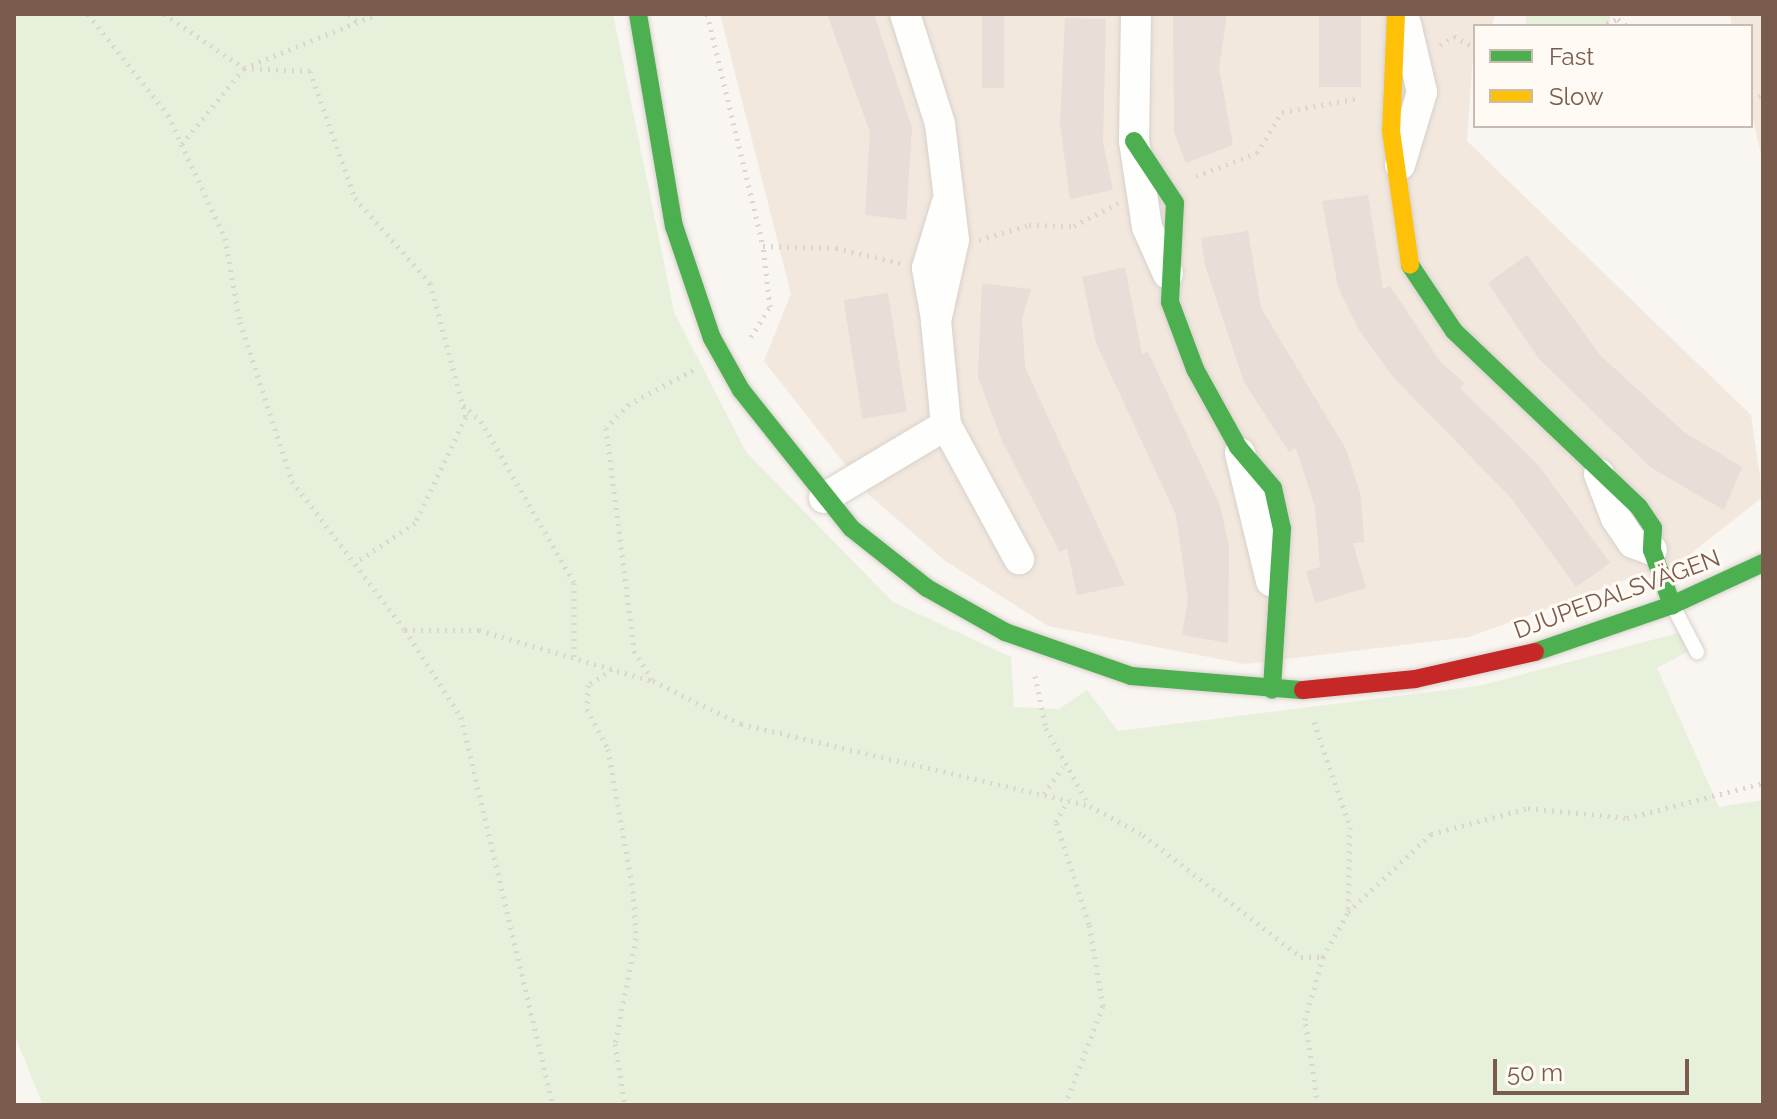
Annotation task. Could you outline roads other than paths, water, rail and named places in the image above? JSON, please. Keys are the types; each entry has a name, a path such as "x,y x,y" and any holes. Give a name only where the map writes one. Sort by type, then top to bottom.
{"street":[{"name":"DJUPEDALSVÄGEN","path":"638,14 674,226 712,338 741,390 824,498 927,588 1040,648 1131,676 1272,690 1308,690 1481,666 1672,605 1763,563"},
{"path":"905,14 940,124 946,205 936,321 946,425 1019,559"},
{"path":"1136,14 1134,141 1154,191 1168,274 1195,369 1238,447 1274,592 1272,690"},
{"path":"1396,14 1391,94 1400,165 1399,216 1418,285 1454,331 1599,474 1616,518 1633,543 1652,550 1672,605"},
{"path":"1400,165 1420,82 1403,14"},
{"path":"824,498 946,425"}],"lane":[{"path":"1672,605 1697,652"}]}
